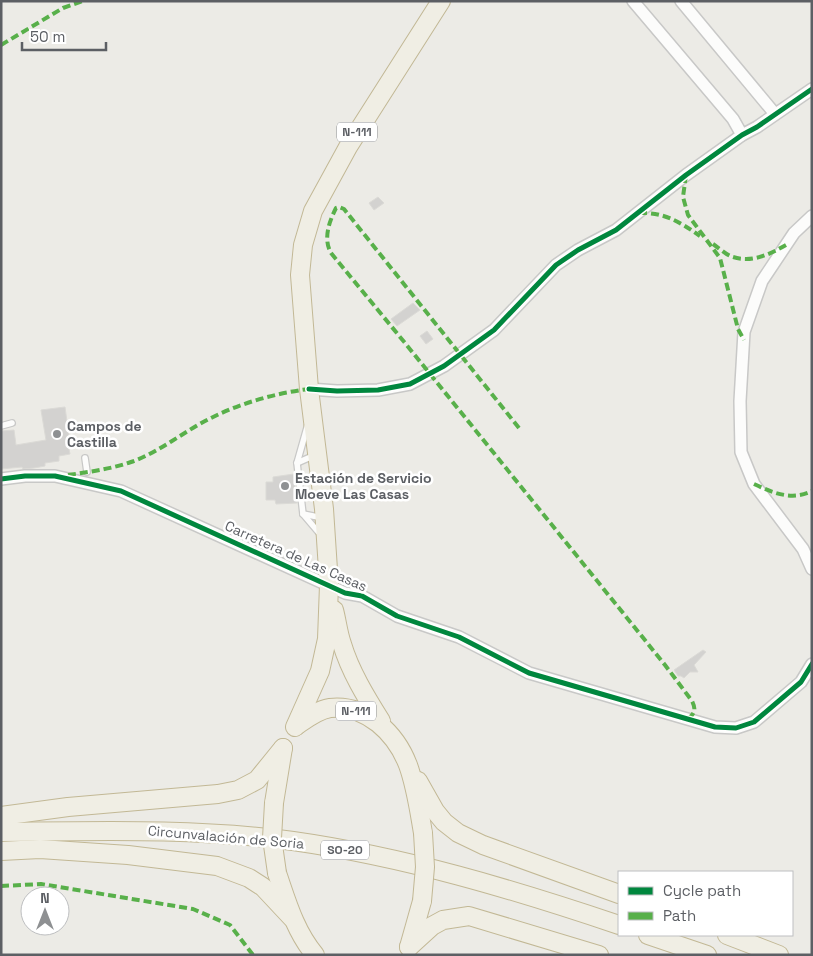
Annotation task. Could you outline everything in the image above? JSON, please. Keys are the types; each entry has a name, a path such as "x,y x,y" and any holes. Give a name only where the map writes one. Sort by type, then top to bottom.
{"highway":[{"name":"N-111","path":"315,955 292,918 278,873 272,838 274,803 283,748 295,727 320,671 326,639 329,585 324,519 309,389 300,275 303,246 313,211 348,147 441,1"},
{"name":"N-111","path":"329,585 342,644 354,674 369,703 407,764 414,788 423,833 425,868 422,901 406,952"},
{"name":"N-111","path":"295,727 310,716 330,708 348,709 366,714 388,731"},
{"path":"1,816 68,806 218,794 238,790 257,780 283,748"},
{"path":"407,764 435,811 444,822 458,833 483,845 618,894"},
{"name":"Circunvalación de Soria","path":"1,832 148,830 292,841 384,857 487,882 618,925"},
{"name":"Circunvalación de Soria","path":"1,838 62,832"},
{"path":"1,851 40,849 128,855 217,866 249,878 263,887 292,918"},
{"path":"406,952 432,926 443,920 469,916 599,955"},
{"path":"651,936 707,955"},
{"path":"730,936 779,955"}],"street":[{"path":"633,1 733,119 742,135"},
{"path":"681,1 775,114"},
{"path":"309,389 337,391 378,390 410,384 444,366 494,330 556,265 578,250 616,230 686,175 812,89"},
{"path":"812,216 794,233 762,281 744,332 740,401 741,452 754,484 803,549 812,569"},
{"name":"Carretera de Las Casas","path":"1,479 25,476 55,476 121,491 345,592 362,596 397,616 459,637 529,673 716,727 736,728 754,722 801,682 812,664"}],"lane":[{"path":"312,410 297,463 303,514 326,541"},
{"path":"1,426 12,423"},
{"path":"297,463 317,454"},
{"path":"85,458 87,472"},
{"path":"303,514 324,519"}],"building":[{"path":"378,197 384,203 374,210 369,203"},
{"path":"413,303 420,310 397,326 391,319"},
{"path":"427,331 433,339 426,344 420,336"},
{"path":"65,407 70,454 59,456 59,461 45,463 45,466 1,469 1,431 14,430 16,445 46,440 41,410"},
{"path":"294,474 297,503 276,504 275,500 266,500 266,482 273,482 273,477"},
{"path":"703,650 706,652 694,665 698,672 690,672 684,678 678,676 674,670"}],"marked path":[{"path":"1,45 63,8 83,1"},
{"path":"686,175 683,197 688,215 720,258 738,329 744,340"},
{"path":"519,428 344,209 336,208 327,236 331,253 665,665 692,701 694,711 689,718"},
{"path":"639,213 664,216 686,226 700,236"},
{"path":"713,244 730,256 740,259 754,258 786,245"},
{"path":"68,475 131,462 152,453 201,423 246,403 284,393 309,389"},
{"path":"754,484 775,493 790,496 812,491"},
{"path":"1,886 41,884 193,909 230,925 253,955"}],"cycle path":[{"path":"309,389 337,391 378,390 410,384 444,366 494,330 556,265 578,250 616,230 686,175 812,89"},
{"path":"1,479 25,476 55,476 121,491 345,593 362,596 397,616 459,637 529,673 715,727 736,728 754,722 801,682 812,664"}],"place":[{"name":"Campos de Castilla","path":"57,434"},
{"name":"Estación de Servicio Moeve Las Casas","path":"285,486"}]}
